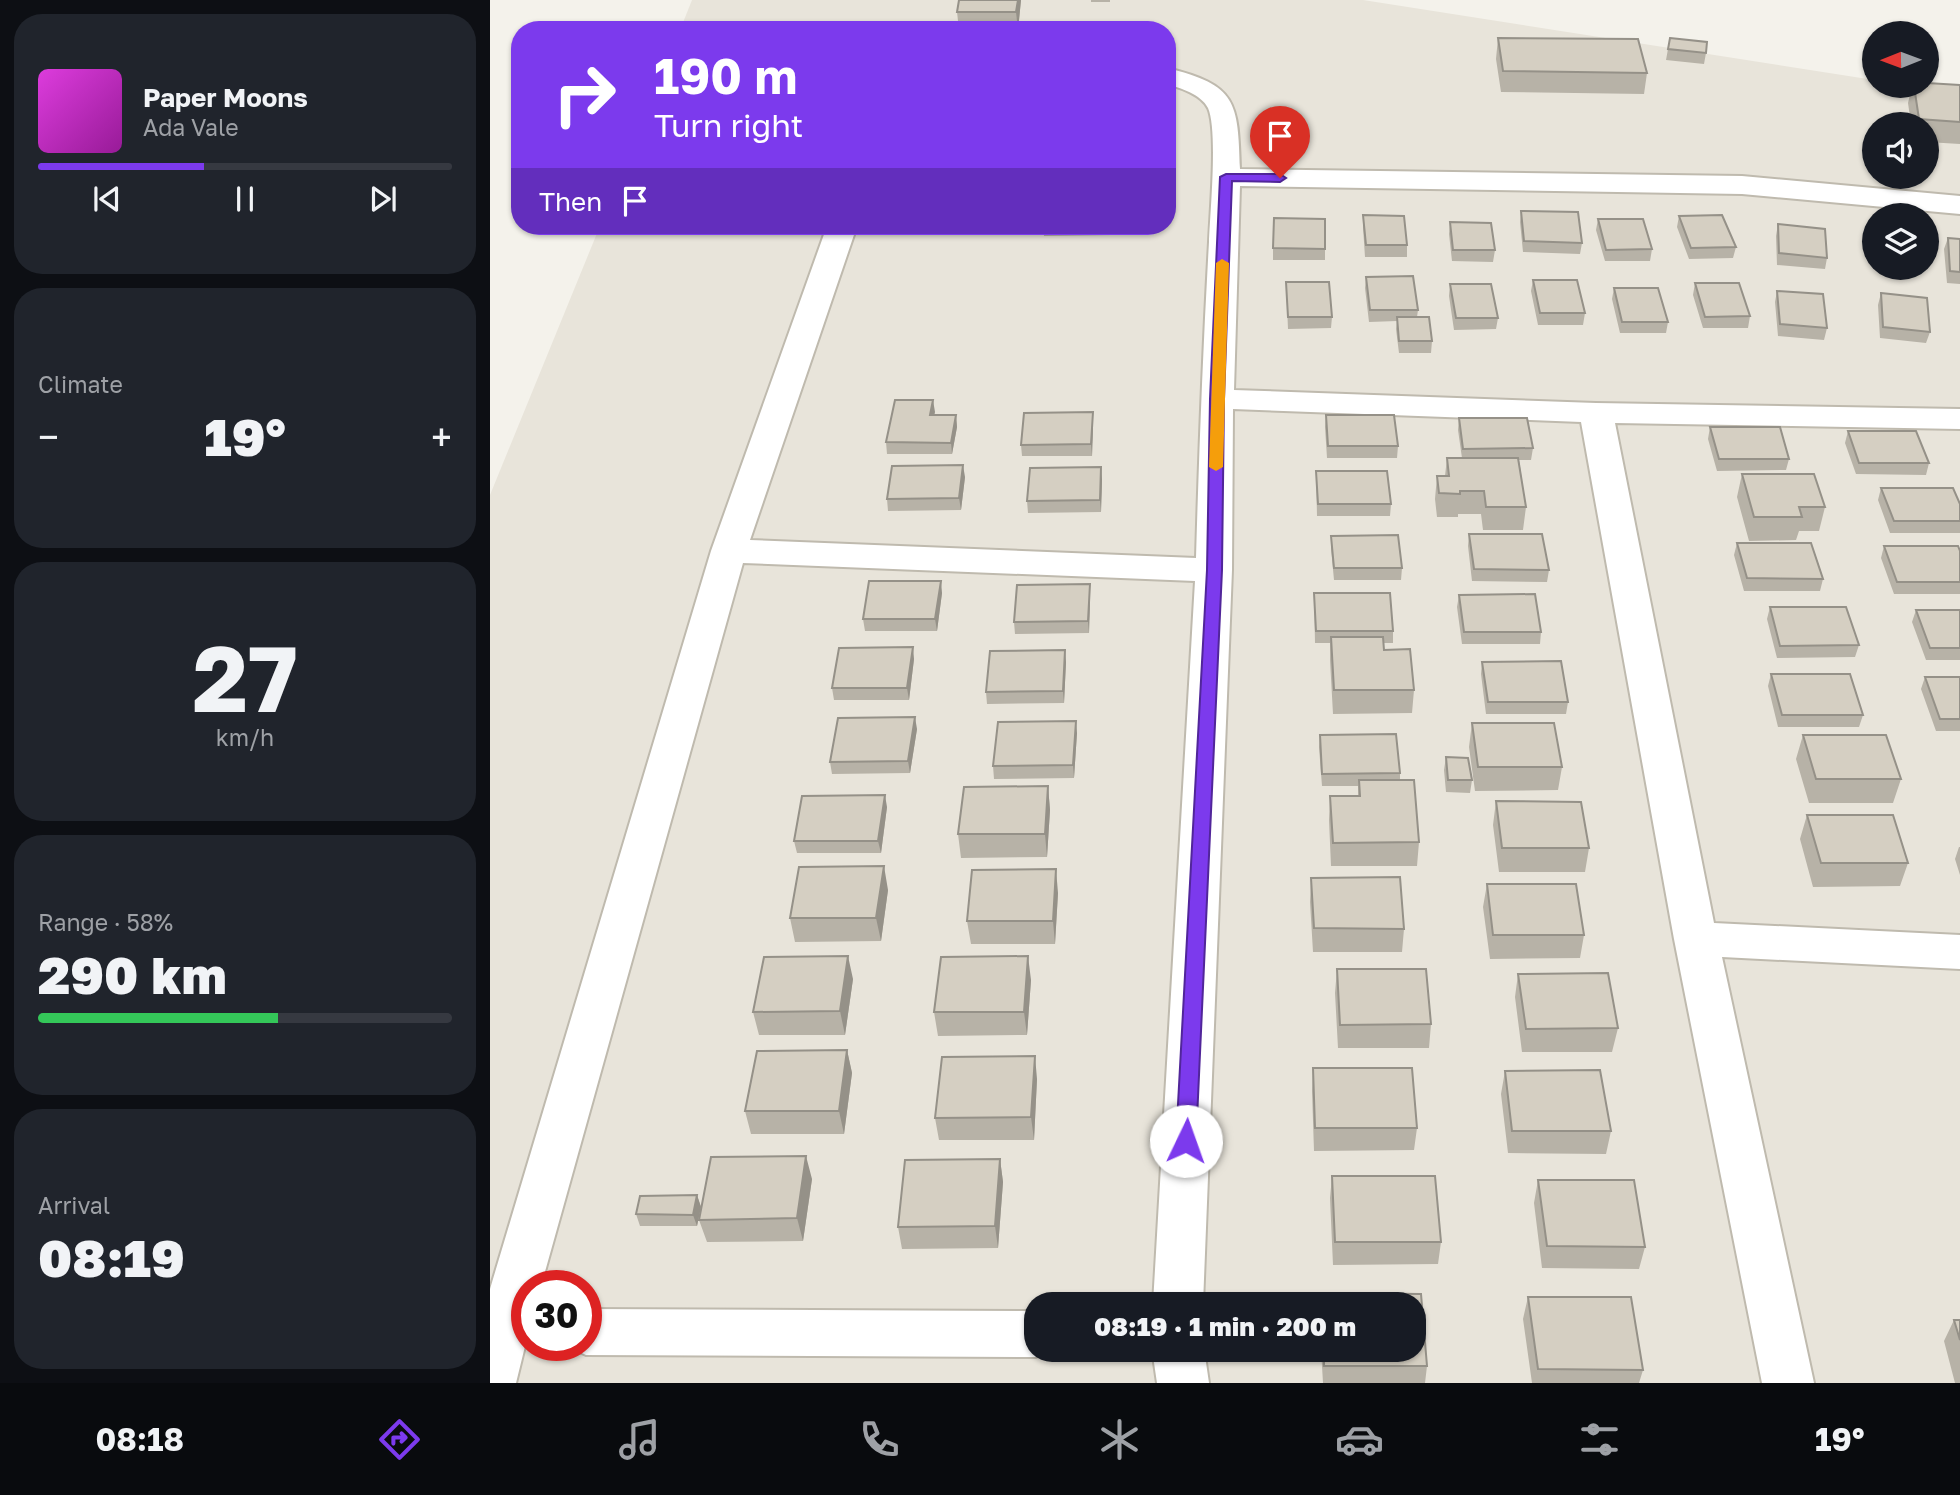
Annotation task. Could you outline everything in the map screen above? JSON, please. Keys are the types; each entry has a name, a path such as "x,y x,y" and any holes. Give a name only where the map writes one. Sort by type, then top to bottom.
{"street":[{"path":"1176,79 1194,84 1214,97 1222,109 1225,122 1226,177 1217,399 1214,570 1179,1292"},
{"path":"1226,177 1742,184 1960,205"},
{"path":"532,1270 730,551 839,235"},
{"path":"1217,399 1596,413 1960,419"},
{"path":"1596,413 1696,939 1788,1383"},
{"path":"730,551 1214,570"},
{"path":"1696,939 1960,952"},
{"path":"602,1332 1024,1334"},
{"path":"490,1383 511,1339"},
{"path":"1180,1362 1183,1383"}],"shaded area":[{"path":"692,0 1363,0 1862,78 1862,98 1939,98 1939,90 1960,93 1960,1383 490,1383 490,495 596,235 1176,235 1176,21 684,21"}],"building":[{"path":"959,0 1018,0 1016,12 957,12"},
{"path":"1498,38 1638,39 1647,73 1503,71"},
{"path":"1670,38 1707,42 1706,53 1668,49"},
{"path":"1939,84 1960,85 1960,122 1939,120 1939,112 1918,112 1916,98 1939,98"},
{"path":"1521,211 1578,212 1582,243 1524,241"},
{"path":"1363,215 1404,216 1407,245 1366,245"},
{"path":"1722,215 1736,247 1691,248 1679,216"},
{"path":"1274,218 1325,219 1325,249 1273,248"},
{"path":"1598,219 1643,219 1652,249 1606,250"},
{"path":"1450,222 1491,223 1495,250 1453,250"},
{"path":"1778,224 1825,229 1827,258 1779,253"},
{"path":"1948,238 1960,239 1960,272 1950,271"},
{"path":"1413,276 1418,310 1370,310 1366,277"},
{"path":"1533,280 1577,280 1585,313 1540,313"},
{"path":"1286,282 1329,282 1332,317 1288,317"},
{"path":"1695,283 1739,283 1750,316 1705,317"},
{"path":"1450,284 1491,284 1498,318 1456,318"},
{"path":"1614,288 1658,288 1668,322 1622,322"},
{"path":"1777,291 1823,294 1827,328 1780,324"},
{"path":"1881,293 1927,298 1930,332 1883,327"},
{"path":"1397,317 1429,317 1432,341 1399,341"},
{"path":"895,400 933,400 930,415 956,415 951,443 886,442"},
{"path":"1093,412 1091,444 1021,445 1024,413"},
{"path":"1326,415 1394,415 1398,446 1328,446"},
{"path":"1459,418 1527,418 1533,448 1463,449"},
{"path":"1710,427 1780,427 1789,459 1719,459"},
{"path":"1848,431 1916,431 1929,463 1859,463"},
{"path":"1447,458 1518,458 1526,507 1486,507 1484,491 1439,493 1437,476 1449,476"},
{"path":"963,465 959,498 887,499 892,466"},
{"path":"1101,467 1100,500 1027,501 1030,468"},
{"path":"1316,471 1387,471 1391,504 1318,504"},
{"path":"1742,474 1814,474 1825,507 1799,507 1802,517 1754,517"},
{"path":"1881,488 1953,488 1960,504 1960,521 1894,521"},
{"path":"1469,534 1542,534 1549,570 1474,569"},
{"path":"1398,535 1402,568 1334,568 1331,536"},
{"path":"1737,543 1811,543 1823,579 1747,578"},
{"path":"1884,546 1958,546 1960,582 1897,582"},
{"path":"869,581 941,581 935,619 863,619"},
{"path":"1090,584 1088,621 1014,622 1017,585"},
{"path":"1314,593 1390,593 1393,631 1316,631"},
{"path":"1535,594 1541,632 1464,632 1459,595"},
{"path":"1770,607 1846,607 1859,645 1780,646"},
{"path":"1916,610 1960,610 1960,648 1930,648"},
{"path":"1331,637 1383,637 1384,650 1410,649 1414,690 1334,690"},
{"path":"913,647 907,688 832,688 839,648"},
{"path":"1065,650 1063,691 986,692 990,651"},
{"path":"1561,661 1568,702 1488,702 1482,662"},
{"path":"1771,674 1850,674 1863,715 1782,715"},
{"path":"1925,677 1960,677 1960,719 1940,719"},
{"path":"915,717 908,761 830,762 838,718"},
{"path":"1076,721 1073,765 993,766 998,722"},
{"path":"1472,723 1554,723 1562,767 1478,767"},
{"path":"1396,734 1400,773 1322,774 1320,735"},
{"path":"1803,735 1886,735 1901,779 1816,779"},
{"path":"1446,757 1468,758 1472,780 1448,780"},
{"path":"1359,780 1414,780 1419,842 1333,843 1330,796 1360,796"},
{"path":"1048,786 1045,834 958,834 964,787"},
{"path":"885,795 878,841 794,841 802,796"},
{"path":"1496,801 1581,802 1589,848 1502,848"},
{"path":"1807,815 1893,815 1908,863 1821,863"},
{"path":"884,866 876,918 790,918 799,867"},
{"path":"1056,869 1053,921 967,921 972,870"},
{"path":"1400,877 1404,929 1314,928 1311,878"},
{"path":"1487,884 1576,884 1584,935 1493,935"},
{"path":"848,956 840,1011 753,1012 764,957"},
{"path":"1028,956 1024,1012 934,1012 941,957"},
{"path":"1337,969 1426,969 1431,1024 1340,1025"},
{"path":"1608,973 1618,1028 1526,1029 1518,974"},
{"path":"847,1050 839,1111 745,1111 757,1051"},
{"path":"1035,1056 1031,1117 935,1118 942,1057"},
{"path":"1313,1068 1412,1068 1417,1128 1315,1128"},
{"path":"1600,1070 1611,1131 1512,1131 1505,1071"},
{"path":"806,1156 797,1218 699,1220 711,1157"},
{"path":"1000,1159 995,1226 898,1227 905,1160"},
{"path":"1332,1176 1435,1176 1441,1242 1335,1242"},
{"path":"1538,1180 1634,1180 1645,1247 1547,1246"},
{"path":"697,1195 693,1215 636,1214 640,1196"},
{"path":"1528,1297 1631,1297 1643,1370 1538,1369"},
{"path":"1954,1320 1960,1320 1960,1340"},
{"path":"1426,1354 1427,1366 1324,1366 1324,1362 1426,1362"}],"slow traffic":[{"path":"1216,467 1222,263"}],"route":[{"path":"1186,1141 1214,570 1217,399 1226,177 1280,178"}]}
